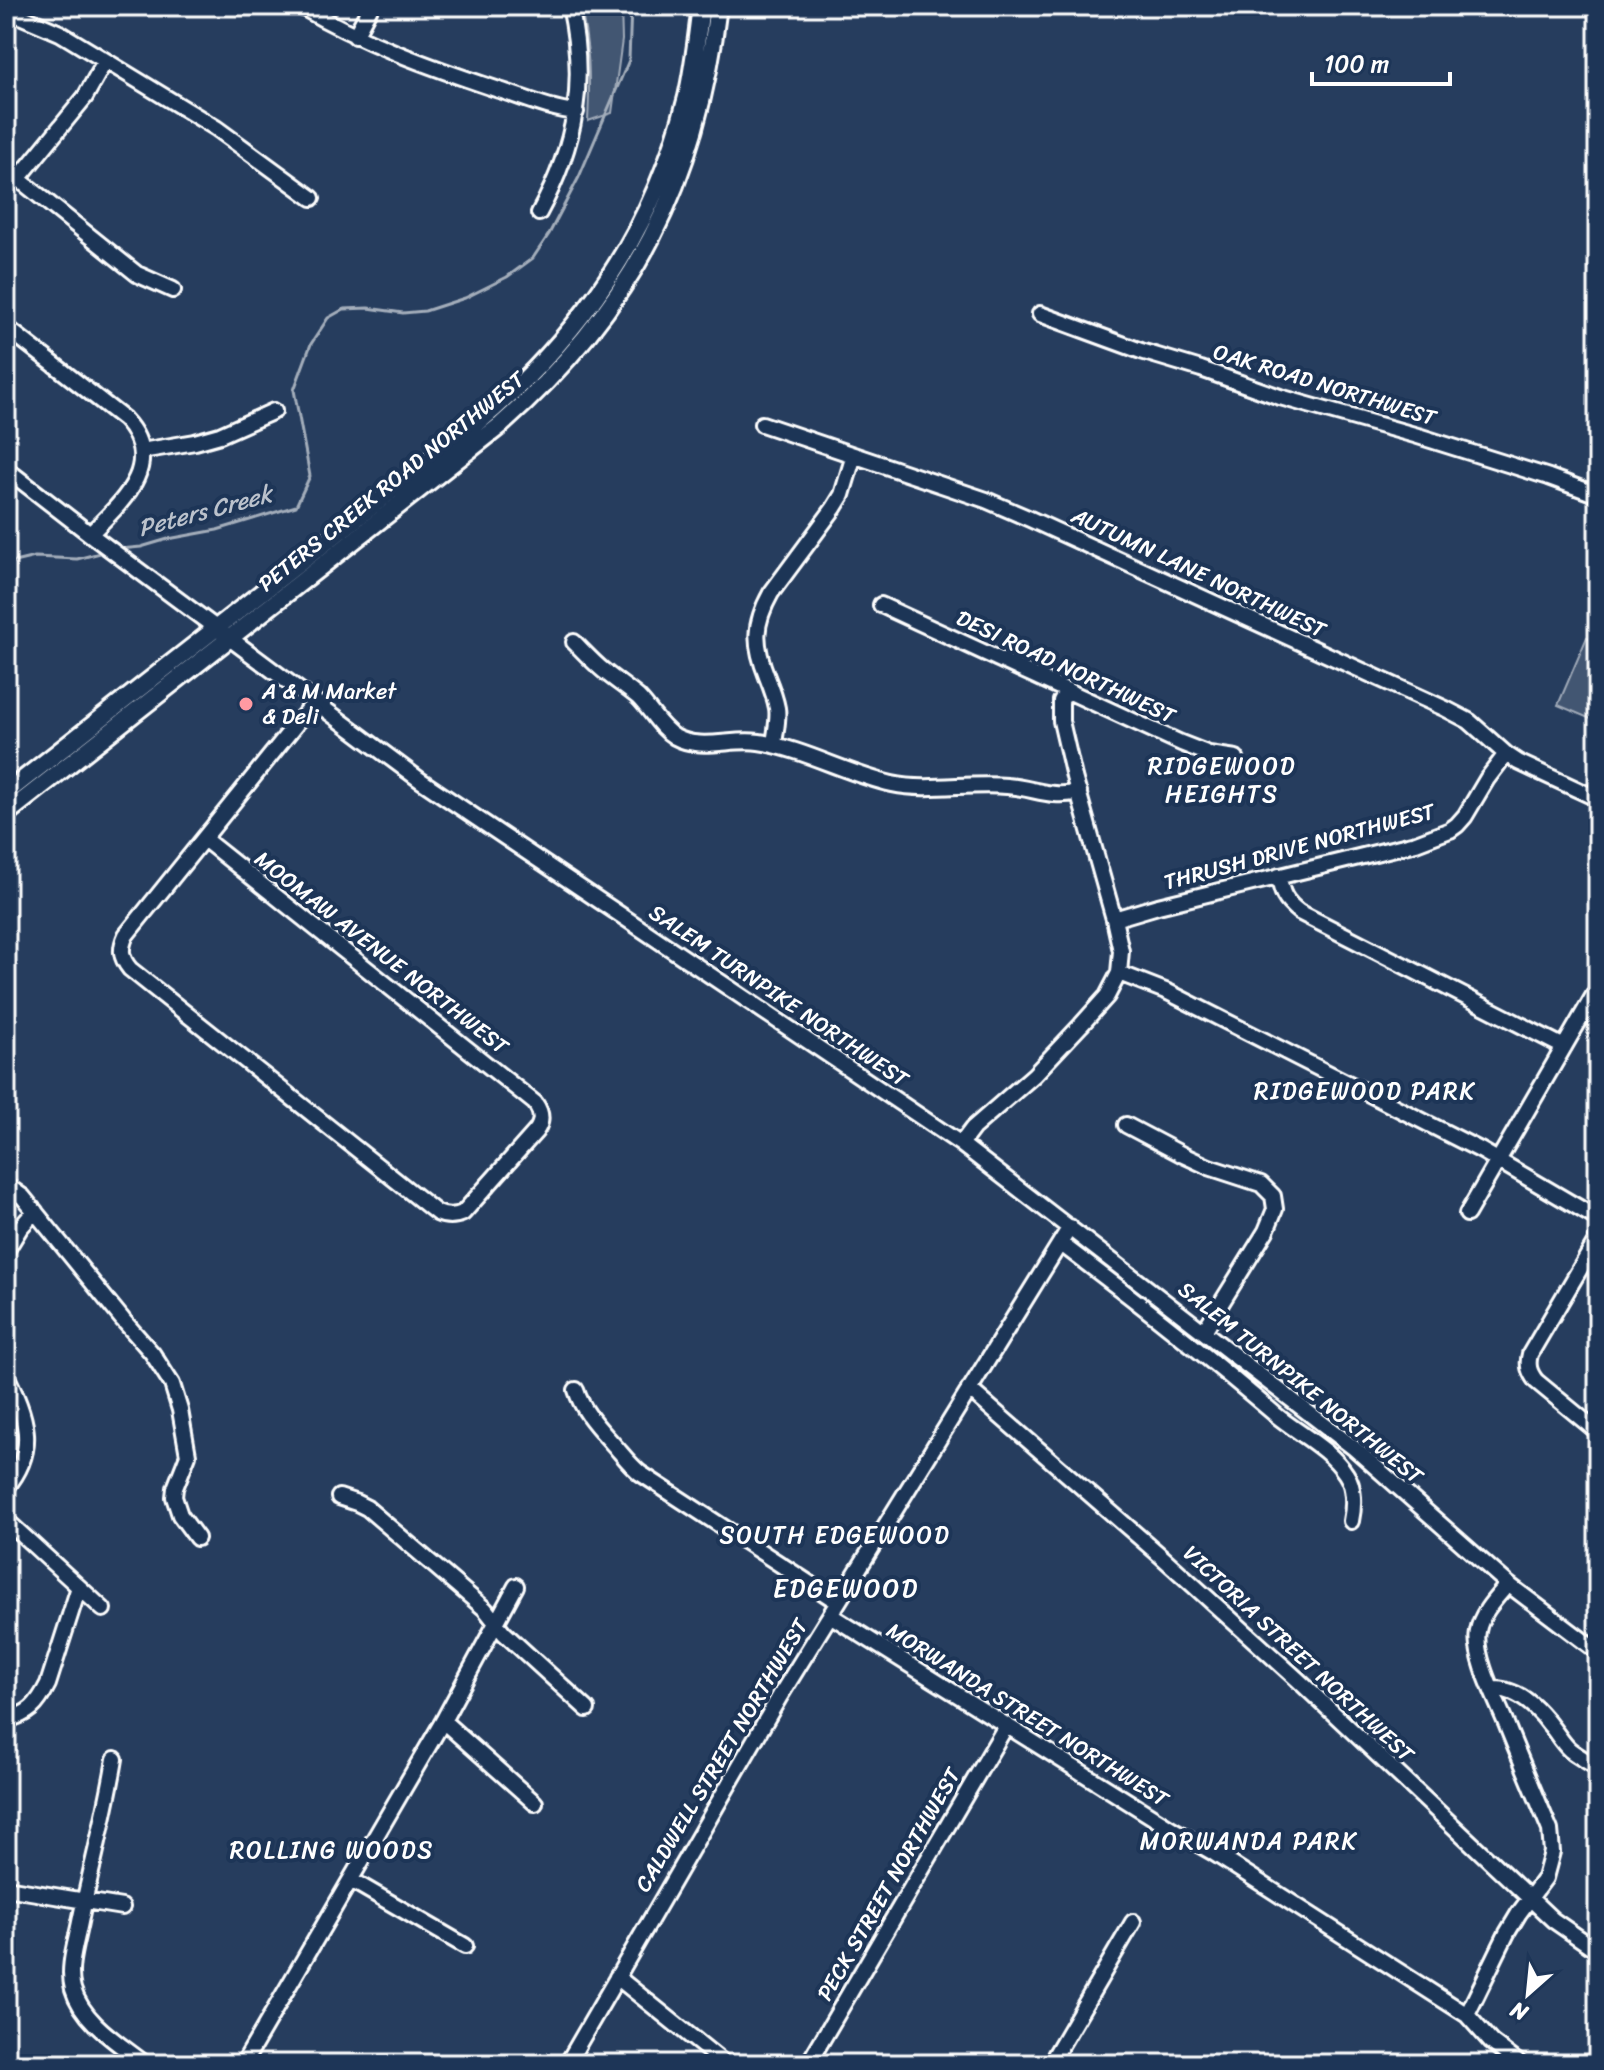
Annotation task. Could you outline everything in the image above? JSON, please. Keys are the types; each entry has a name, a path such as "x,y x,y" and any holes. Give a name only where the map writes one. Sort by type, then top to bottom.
{"main road":[{"name":"PETERS CREEK ROAD NORTHWEST","path":"6,793 506,399 542,364 587,310 628,246 660,179 687,96 701,6"},
{"name":"PETERS CREEK ROAD NORTHWEST","path":"6,814 501,425 557,372 595,327 651,240 680,174 702,103 718,6"}],"street":[{"path":"300,6 385,49 548,107 576,112"},
{"path":"355,36 371,6"},
{"path":"539,213 561,168 576,112 579,68 570,6"},
{"path":"6,10 60,33 216,128 312,198"},
{"path":"18,179 85,97 105,61"},
{"path":"6,169 137,274 173,290"},
{"name":"OAK ROAD NORTHWEST","path":"1040,314 1280,397 1418,436 1598,495"},
{"path":"6,327 124,419 135,433 141,463 134,484 92,536"},
{"path":"141,451 220,435 274,411"},
{"name":"AUTUMN LANE NORTHWEST","path":"762,424 986,500 1060,532 1446,709 1479,728 1518,762 1598,799"},
{"path":"774,745 778,711 760,660 756,637 758,625 771,593 842,495 854,455"},
{"name":"SALEM TURNPIKE NORTHWEST","path":"6,469 420,780 961,1144 1354,1448 1508,1584 1598,1652"},
{"name":"DESI ROAD NORTHWEST","path":"881,605 1195,749 1236,758"},
{"path":"574,642 634,694 657,721 676,737 695,743 745,740 774,745 846,771 912,787 982,784 1019,787 1056,796 1079,792"},
{"path":"961,1144 973,1128 1034,1075 1081,1025 1107,996 1119,973 1121,951 1114,919 1060,709 1067,690"},
{"path":"204,839 315,702"},
{"name":"THRUSH DRIVE NORTHWEST","path":"1114,919 1416,843 1450,830 1465,816 1506,754"},
{"name":"MOOMAW AVENUE NORTHWEST","path":"204,839 532,1100 539,1109 541,1122 536,1131 463,1213 455,1216 439,1214 130,969 121,953 126,935 204,839"},
{"path":"1279,876 1285,900 1299,912 1564,1047"},
{"path":"1119,973 1168,992 1469,1144 1598,1219"},
{"path":"1467,1214 1598,988"},
{"path":"1126,1125 1196,1161 1256,1181 1273,1196 1275,1209 1270,1223 1204,1331"},
{"path":"6,1185 23,1197 35,1211 152,1353 167,1376 180,1410 188,1455 174,1497 180,1515 197,1538"},
{"path":"6,1251 35,1211"},
{"name":"CALDWELL STREET NORTHWEST","path":"567,2064 764,1723 1070,1227"},
{"path":"1598,1238 1528,1361 1536,1381 1598,1432"},
{"path":"1060,1243 1144,1306 1329,1455 1344,1471 1351,1485 1351,1521"},
{"path":"6,1375 21,1405 27,1431 23,1459 6,1488"},
{"name":"VICTORIA STREET NORTHWEST","path":"969,1389 1266,1650 1529,1899 1598,1951"},
{"path":"576,1390 591,1420 631,1466 838,1602"},
{"path":"339,1497 367,1508 485,1609 504,1633 587,1709"},
{"path":"6,1520 103,1609"},
{"path":"1467,2015 1507,1933 1545,1878 1552,1852 1550,1830 1478,1647 1478,1630 1488,1608 1508,1584"},
{"path":"243,2064 443,1721 516,1586"},
{"path":"6,1720 29,1711 42,1696 79,1587"},
{"name":"MORWANDA STREET NORTHWEST","path":"830,1615 1214,1853 1467,2015 1491,2042 1520,2064"},
{"path":"1492,1689 1503,1688 1523,1698 1541,1714 1570,1750 1598,1768"},
{"path":"443,1721 535,1803"},
{"name":"PECK STREET NORTHWEST","path":"808,2064 1006,1726"},
{"path":"115,1759 72,1961 74,1990 80,2004 100,2028 145,2064"},
{"path":"351,1880 465,1946"},
{"path":"6,1888 122,1907"},
{"path":"1050,2064 1133,1922"},
{"path":"617,1977 725,2064"}],"shaded area":[{"path":"580,6 621,6 622,40 612,113 588,121 588,63"},
{"path":"1587,637 1598,642 1598,722 1558,705"}],"waterway":[{"name":"Peters Creek","path":"120,549 217,530 296,506 310,476 294,390 311,344 328,318 344,309 368,308 403,313 425,311 465,298 507,277 533,258 579,177 629,60 631,6"},
{"name":"Peters Creek","path":"6,564 35,557 77,559 104,552"}],"place":[{"name":"A & M Market & Deli","path":"246,704"}],"district":[{"name":"RIDGEWOOD HEIGHTS","path":"1222,780"},
{"name":"RIDGEWOOD PARK","path":"1365,1091"},
{"name":"SOUTH EDGEWOOD","path":"835,1535"},
{"name":"EDGEWOOD","path":"846,1588"},
{"name":"MORWANDA PARK","path":"1249,1841"},
{"name":"ROLLING WOODS","path":"332,1850"}]}
